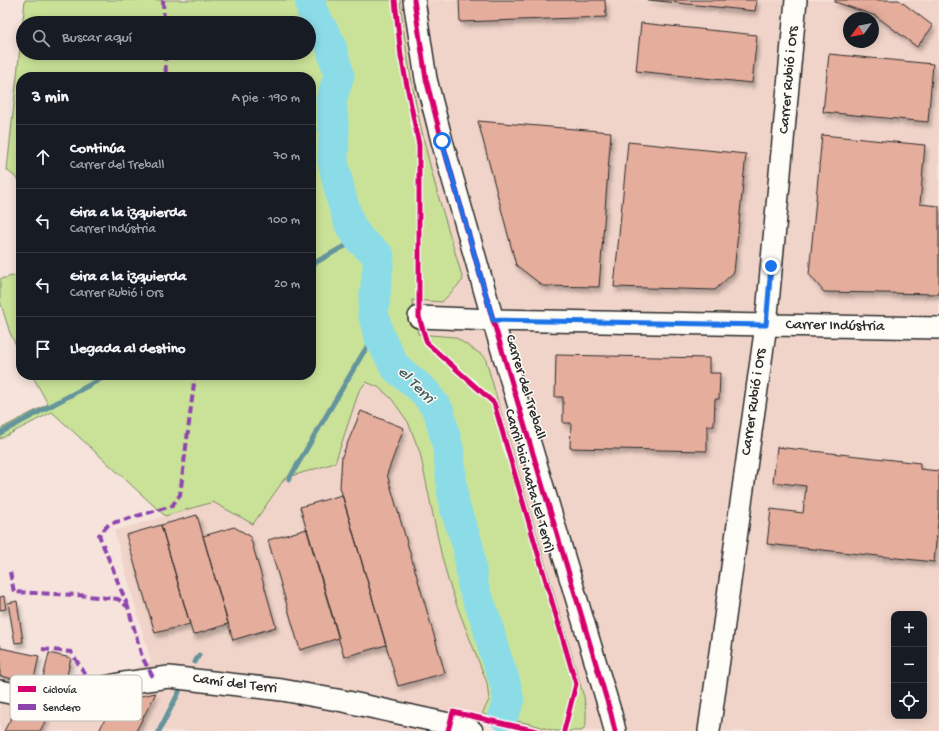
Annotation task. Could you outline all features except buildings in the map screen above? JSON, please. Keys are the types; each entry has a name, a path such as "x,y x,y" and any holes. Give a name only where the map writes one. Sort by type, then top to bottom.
{"street":[{"name":"Carrer del Treball","path":"414,0 426,79 442,141 493,320 615,731"},
{"name":"Carrer Rubió i Ors","path":"709,731 766,325 796,0"},
{"name":"Carrer Indústria","path":"419,317 493,320 939,328"},
{"name":"Camí del Terri","path":"142,681 169,677 275,689 343,701 468,730"},
{"name":"Camí del Terri","path":"0,691 10,693"}],"shaded area":[{"path":"346,0 939,0 939,731 537,731 453,712 449,724 442,731 0,731 0,691 10,693 10,721 142,721 142,675 118,675 151,662 114,531 213,502 335,463 359,391 414,318"}],"green space":[{"path":"25,0 400,0 410,74 425,147 463,280 442,302 412,300 418,334 455,337 485,357 584,697 586,725 582,731 555,731 531,724 482,714 489,700 487,683 448,580 420,453 408,422 391,398 378,387 366,382 359,391 335,463 285,478 253,524 213,502 165,516 52,412 0,439 0,429 48,404 35,380 316,380 316,72 17,72 19,60 316,60 316,16 23,16"},
{"path":"16,85 16,178 7,170"},
{"path":"16,275 16,345 10,333 0,301 0,279"}],"waterway":[{"name":"el Terri","path":"310,0 312,11 315,16"},
{"name":"el Terri","path":"316,18 330,43 339,75 331,101 334,131 333,161 341,197 350,225 360,240 379,256 373,313 379,336 395,367 425,392 439,412 448,448 454,505 468,546 473,586 487,623 509,701 503,715"},
{"path":"316,262 341,248 360,240"},
{"path":"289,479 363,353 373,339 379,336"},
{"path":"0,433 99,380"},
{"path":"195,662 199,655"},
{"path":"159,731 179,692"}],"marked path":[{"path":"163,0 164,16"},
{"path":"165,60 166,72"},
{"path":"128,607 99,535 109,524 172,506 180,495 194,380"},
{"path":"10,572 14,592 77,595 118,599 128,607 142,657 154,679"},
{"path":"42,649 71,652 86,675"}],"cycle path":[{"name":"Carril bici Mata (El Terri)","path":"395,0 401,56 419,145 419,317 427,343 494,403 576,684 564,731"},
{"name":"Carril bici Mata (El Terri)","path":"414,0 426,79 442,141 493,320 615,731"},
{"path":"448,731 453,712 537,731"}],"route":[{"path":"442,141 493,320 766,325 771,266"}]}
